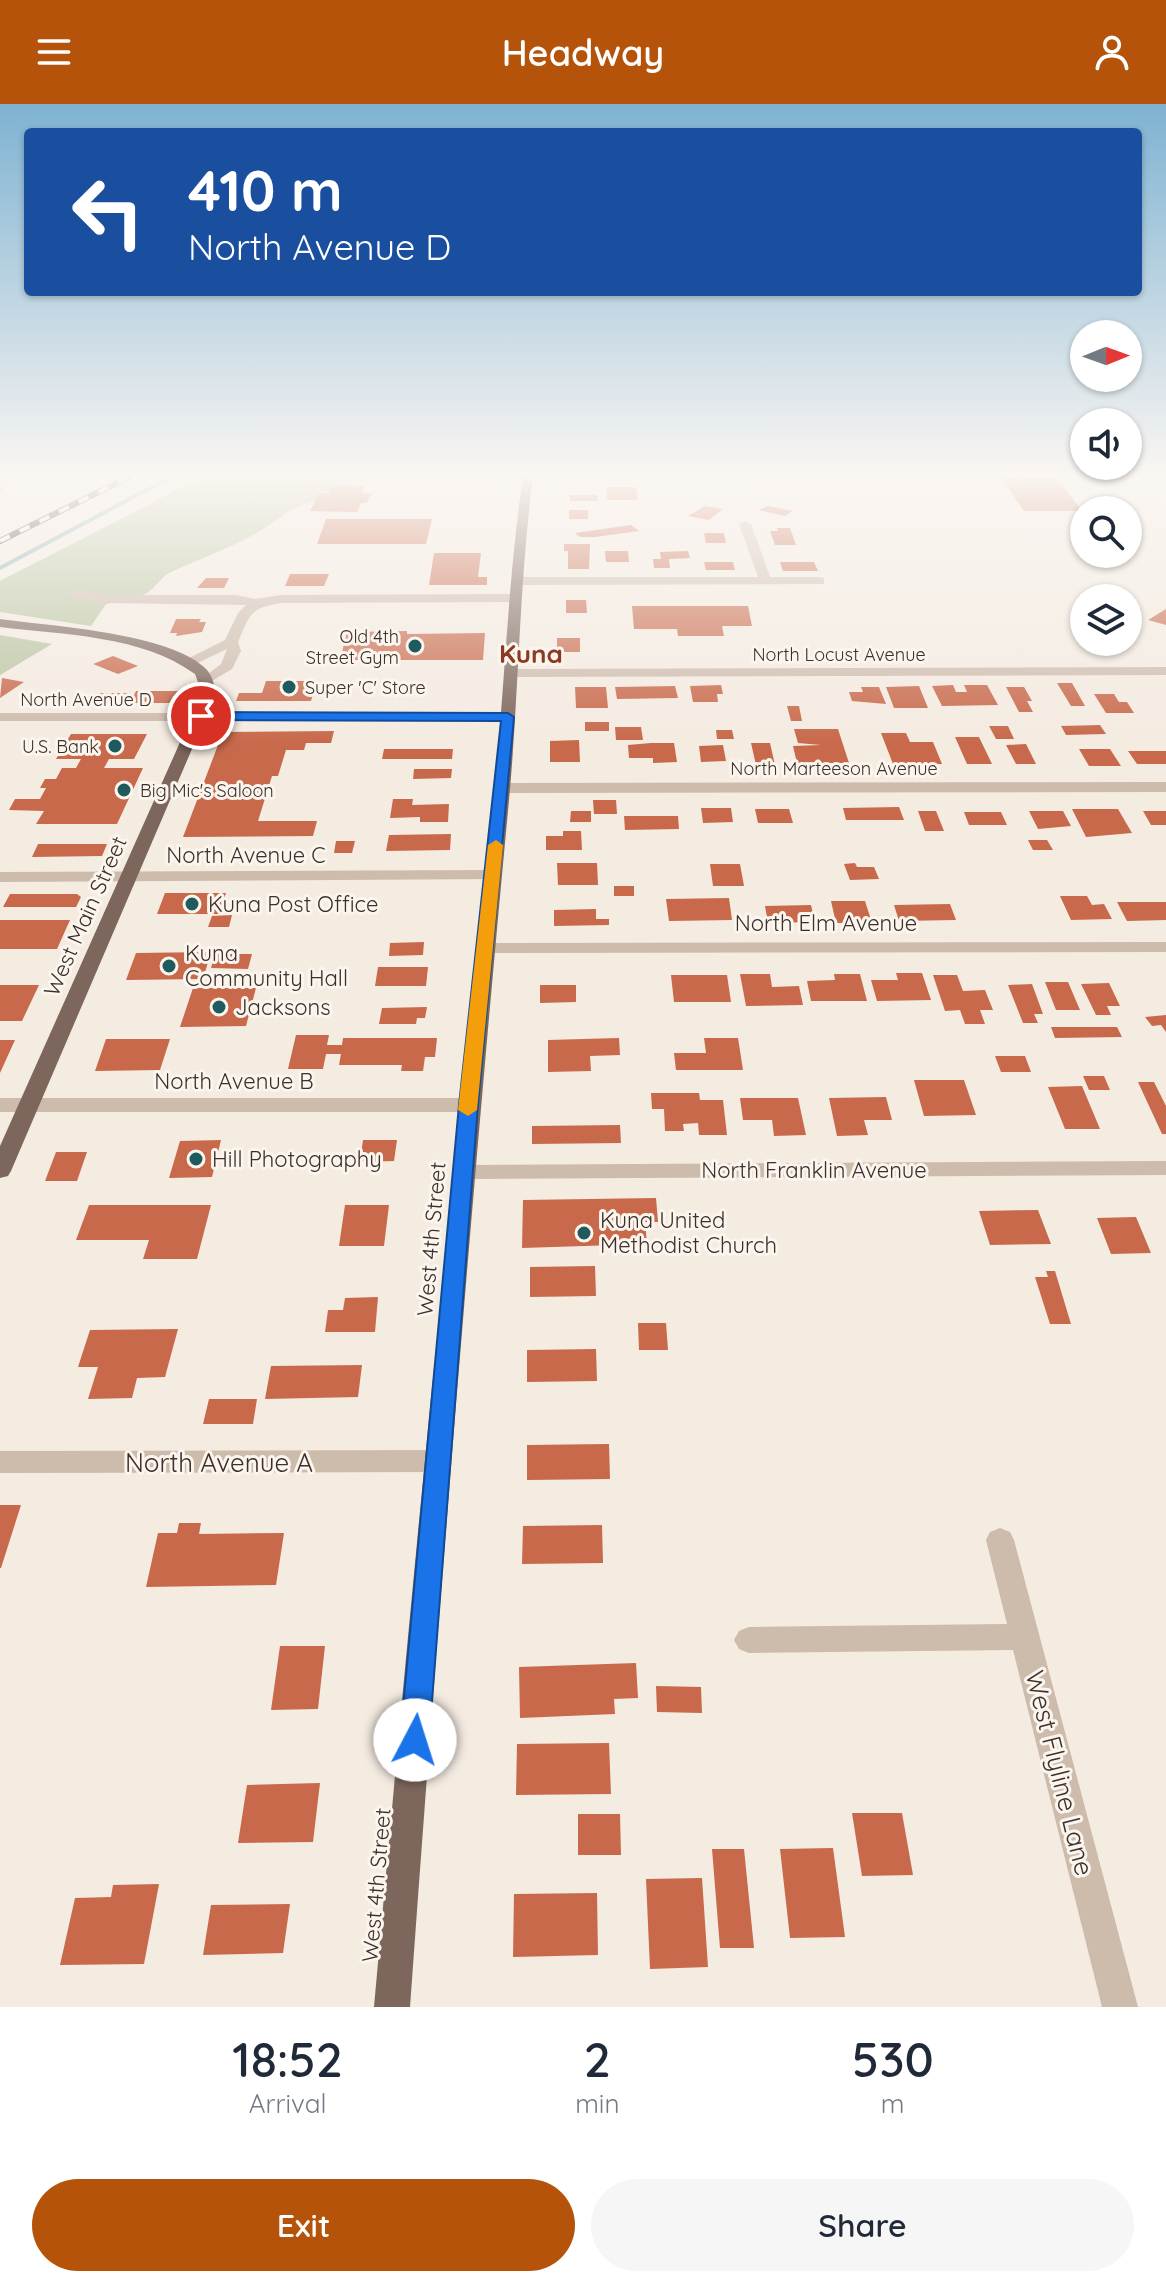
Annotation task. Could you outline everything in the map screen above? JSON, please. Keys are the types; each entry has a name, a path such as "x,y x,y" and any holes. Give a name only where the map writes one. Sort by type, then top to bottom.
{"main road":[{"name":"West 4th Street","path":"392,2007 468,1105 513,673 519,566"},
{"path":"0,623 142,645 188,662 207,680"},
{"name":"West Main Street","path":"0,1171 201,716 209,693 207,680"}],"street":[{"path":"760,566 765,581"},
{"path":"75,595 107,599 236,599 255,603 281,599 820,581"},
{"path":"188,662 231,642 244,613 255,603"},
{"path":"207,680 227,666 234,651 231,642"},
{"name":"North Locust Avenue","path":"513,673 1166,671"},
{"name":"North Avenue D","path":"0,717 508,717"},
{"name":"North Marteeson Avenue","path":"502,788 1166,787"},
{"name":"North Avenue C","path":"0,877 492,875"},
{"name":"North Elm Avenue","path":"486,948 1166,947"},
{"name":"North Avenue B","path":"0,1105 468,1105"},
{"name":"North Franklin Avenue","path":"463,1172 1166,1168"},
{"name":"North Avenue A","path":"0,1462 438,1461"},
{"name":"West Flyline Lane","path":"1000,1540 1120,2007"},
{"path":"749,1640 1025,1637"}],"green space":[{"path":"30,566 185,566 164,577 147,593 106,604 91,626 0,612 0,581"},
{"path":"0,635 52,644 0,675"}],"building":[{"path":"432,566 479,566 478,577 487,577 487,585 429,585"},
{"path":"568,566 589,566 589,569 568,569"},
{"path":"705,566 734,566 735,570 706,570"},
{"path":"781,566 816,566 818,571 783,571"},
{"path":"290,574 329,574 324,586 285,586"},
{"path":"206,578 229,578 224,588 197,588"},
{"path":"566,600 586,600 587,613 566,613"},
{"path":"632,606 748,606 752,626 722,626 724,636 678,636 677,629 634,629"},
{"path":"1166,609 1166,625 1148,620"},
{"path":"176,619 201,619 199,622 206,622 202,632 176,636 177,633 170,633"},
{"path":"407,631 407,634 485,633 483,660 340,660 347,632"},
{"path":"557,638 580,638 580,652 557,652"},
{"path":"113,656 138,666 118,674 93,664"},
{"path":"2,678 24,682 0,698"},
{"name":"Super 'C' Store","path":"266,681 317,681 311,701 236,701 239,693 262,693"},
{"path":"1057,683 1072,683 1085,706 1071,706"},
{"path":"721,685 723,694 717,694 718,702 693,702 690,686"},
{"path":"953,685 956,692 967,692 964,685 987,685 998,705 942,706 932,686"},
{"path":"675,686 678,698 617,699 615,687"},
{"path":"919,686 928,708 894,708 886,687"},
{"path":"575,687 606,687 608,708 576,708"},
{"path":"861,687 879,687 886,704 852,701 849,692 863,692"},
{"path":"1006,687 1024,687 1032,701 1027,701 1033,712 1019,712"},
{"path":"136,691 179,691 174,703 130,703"},
{"path":"97,693 131,693 126,703 92,703"},
{"path":"1094,694 1114,694 1119,702 1127,702 1134,713 1106,713"},
{"path":"787,706 799,706 802,721 791,721"},
{"path":"585,722 609,722 609,731 585,731"},
{"path":"1100,725 1106,734 1066,735 1061,726"},
{"path":"989,726 1008,726 1014,739 996,739"},
{"path":"615,727 641,727 643,740 616,740"},
{"path":"794,729 838,729 849,763 797,763 793,746 821,745 798,743"},
{"path":"716,730 732,730 734,739 717,739"},
{"path":"334,731 331,743 306,743 304,750 286,750 278,776 272,776 258,821 317,821 313,836 183,837 223,732"},
{"path":"881,733 906,733 910,742 933,742 942,764 893,764"},
{"path":"71,734 147,734 134,759 109,759 104,768 143,768 117,824 36,824 44,811 9,810 15,799 40,799 46,788 40,788 45,779 56,779 62,768 76,768 81,759 56,759"},
{"path":"955,737 979,737 992,764 967,764"},
{"path":"579,740 580,762 550,762 550,741"},
{"path":"674,743 677,762 653,763 653,758 629,758 628,745"},
{"path":"751,743 770,743 775,765 756,765"},
{"path":"1026,744 1036,764 1016,764 1006,745"},
{"path":"723,745 726,761 701,762 699,746"},
{"path":"384,749 453,749 452,759 382,759"},
{"path":"1079,749 1110,749 1121,766 1089,766"},
{"path":"1128,751 1166,751 1166,764 1137,764"},
{"path":"414,769 452,769 451,778 413,779"},
{"path":"393,799 413,799 412,805 449,804 448,822 420,822 420,817 390,818"},
{"path":"593,800 616,800 617,814 594,814"},
{"path":"899,807 904,820 846,820 843,808"},
{"path":"701,808 731,808 733,822 703,823"},
{"path":"755,809 789,809 793,823 758,823"},
{"path":"1072,809 1118,809 1132,833 1086,837"},
{"path":"571,811 591,811 591,822 570,822"},
{"path":"918,811 936,811 944,831 925,831"},
{"path":"1029,811 1063,811 1071,826 1038,829"},
{"path":"1143,811 1166,811 1166,825 1151,825"},
{"path":"964,812 1001,812 1007,825 969,825"},
{"path":"624,816 678,816 679,829 625,830"},
{"path":"563,831 581,831 582,850 546,850 546,836 563,836"},
{"path":"451,834 450,850 386,851 389,835"},
{"path":"1028,840 1047,840 1053,850 1033,850"},
{"path":"336,841 355,841 352,853 334,853"},
{"path":"38,844 107,844 102,856 32,857"},
{"path":"557,863 597,863 598,885 558,885"},
{"path":"855,863 857,867 874,867 879,879 850,880 844,864"},
{"path":"710,864 740,864 744,886 713,886"},
{"path":"614,886 634,886 634,896 614,896"},
{"name":"Kuna Post Office","path":"165,893 226,893 219,914 157,914"},
{"path":"10,894 77,894 81,897 76,907 3,907"},
{"path":"1060,896 1087,896 1092,905 1104,904 1112,919 1071,920"},
{"path":"729,898 732,920 669,921 666,899"},
{"path":"831,901 865,901 872,923 836,923"},
{"path":"1117,902 1166,902 1166,920 1127,921"},
{"path":"950,904 956,920 899,921 894,905"},
{"path":"811,905 815,922 768,923 765,906"},
{"path":"596,909 596,919 609,919 609,925 554,926 554,910"},
{"path":"232,915 229,927 208,927 212,916"},
{"path":"0,920 70,920 57,949 0,949"},
{"path":"424,942 423,955 389,956 390,943"},
{"name":"Kuna Community Hall","path":"211,952 203,979 126,980 136,953"},
{"path":"215,954 252,954 248,969 211,968"},
{"path":"378,967 428,967 426,986 375,986"},
{"path":"896,973 922,973 931,1000 877,1001 871,980 898,980"},
{"path":"740,974 770,974 772,987 799,986 803,1005 746,1006"},
{"path":"834,974 860,974 867,1001 811,1001 807,981 835,980"},
{"path":"671,975 727,975 731,1002 674,1002"},
{"path":"933,975 957,975 963,991 985,990 993,1010 980,1010 985,1024 965,1024 960,1010 945,1011"},
{"path":"1045,982 1068,982 1080,1010 1056,1010"},
{"path":"1109,983 1120,1006 1107,1006 1111,1015 1096,1015 1081,984"},
{"path":"1032,984 1043,1014 1034,1014 1038,1023 1023,1023 1008,985"},
{"path":"0,985 39,985 22,1021 0,1021"},
{"path":"540,985 576,985 576,1002 540,1003"},
{"name":"Jacksons","path":"193,988 256,988 246,1026 180,1027"},
{"path":"427,1007 425,1018 417,1018 416,1024 379,1024 382,1008"},
{"path":"1166,1015 1166,1032 1161,1025 1152,1026 1145,1017"},
{"path":"1051,1027 1117,1027 1122,1037 1055,1038"},
{"path":"296,1035 329,1035 327,1045 342,1045 343,1038 437,1038 435,1057 425,1057 423,1071 401,1071 402,1065 339,1065 341,1054 326,1054 323,1069 288,1069"},
{"path":"619,1038 620,1055 590,1056 591,1071 548,1072 548,1040"},
{"path":"704,1038 738,1038 743,1070 676,1070 674,1053 706,1053"},
{"path":"106,1039 170,1039 160,1070 95,1071"},
{"path":"0,1040 15,1040 0,1073"},
{"path":"995,1056 1025,1056 1031,1072 1001,1072"},
{"path":"1083,1076 1104,1076 1110,1090 1089,1090"},
{"path":"914,1080 964,1080 976,1115 924,1116"},
{"path":"1138,1082 1154,1082 1166,1106 1166,1134 1162,1134"},
{"path":"1082,1086 1100,1129 1065,1129 1048,1087"},
{"path":"651,1093 699,1093 700,1100 723,1100 727,1135 699,1135 698,1123 683,1124 684,1131 665,1131 664,1109 652,1109"},
{"path":"886,1097 892,1120 864,1120 868,1135 837,1136 829,1098"},
{"path":"740,1098 798,1098 806,1135 774,1136 772,1120 743,1120"},
{"path":"620,1125 621,1143 532,1144 532,1126"},
{"name":"Hill Photography","path":"221,1140 212,1177 169,1178 180,1141"},
{"path":"363,1140 397,1140 394,1161 360,1162"},
{"path":"56,1152 87,1152 77,1181 45,1181"},
{"name":"Kuna United Methodist Church","path":"656,1198 658,1222 645,1222 647,1244 522,1248 523,1200"},
{"path":"89,1205 211,1205 197,1259 143,1259 149,1240 76,1240"},
{"path":"345,1205 389,1205 384,1246 339,1246"},
{"path":"1038,1210 1051,1244 990,1245 979,1211"},
{"path":"1136,1217 1151,1253 1111,1254 1097,1218"},
{"path":"595,1266 596,1296 530,1297 530,1267"},
{"path":"1046,1271 1055,1271 1071,1324 1050,1324 1035,1277 1048,1277"},
{"path":"378,1297 375,1332 325,1332 328,1310 343,1310 345,1298"},
{"path":"638,1323 666,1323 668,1350 639,1350"},
{"path":"178,1329 165,1377 137,1378 132,1398 88,1399 98,1367 78,1367 90,1330"},
{"path":"596,1349 597,1381 527,1382 527,1350"},
{"path":"362,1365 358,1397 265,1399 271,1366"},
{"path":"209,1399 257,1399 253,1424 203,1424"},
{"path":"609,1444 610,1479 527,1480 527,1445"},
{"path":"0,1505 21,1505 1,1568 0,1568"},
{"path":"179,1523 201,1523 199,1534 284,1533 276,1585 146,1587 158,1533 177,1533"},
{"path":"602,1525 603,1563 522,1564 523,1526"},
{"path":"280,1646 325,1646 318,1709 271,1710"},
{"path":"636,1663 638,1698 614,1699 615,1714 520,1718 519,1667"},
{"path":"656,1686 701,1687 702,1713 657,1712"},
{"path":"609,1743 611,1794 516,1795 517,1744"},
{"path":"320,1783 313,1842 238,1843 247,1785"},
{"path":"852,1813 902,1813 913,1875 862,1876"},
{"path":"578,1814 620,1814 621,1855 578,1855"},
{"path":"833,1848 845,1937 790,1938 780,1849"},
{"path":"712,1849 744,1849 754,1948 720,1948"},
{"path":"702,1878 708,1967 650,1969 646,1879"},
{"path":"159,1884 144,1964 60,1965 75,1898 111,1897 113,1885"},
{"path":"597,1893 598,1955 513,1957 514,1894"},
{"path":"290,1904 283,1953 203,1955 211,1905"}],"waterway":[{"path":"0,568 4,566"}],"slow traffic":[{"path":"468,1110 496,845"}],"place":[{"name":"Old 4th Street Gym","path":"415,646"},
{"name":"Super 'C' Store","path":"289,687"},
{"name":"U.S. Bank","path":"115,746"},
{"name":"Big Mic's Saloon","path":"124,790"},
{"name":"Kuna Post Office","path":"192,904"},
{"name":"Kuna Community Hall","path":"169,966"},
{"name":"Jacksons","path":"219,1007"},
{"name":"Hill Photography","path":"196,1159"},
{"name":"Kuna United Methodist Church","path":"584,1233"}],"district":[{"name":"Kuna","path":"531,653"}],"route":[{"path":"201,716 508,717 468,1105 415,1740"}]}
